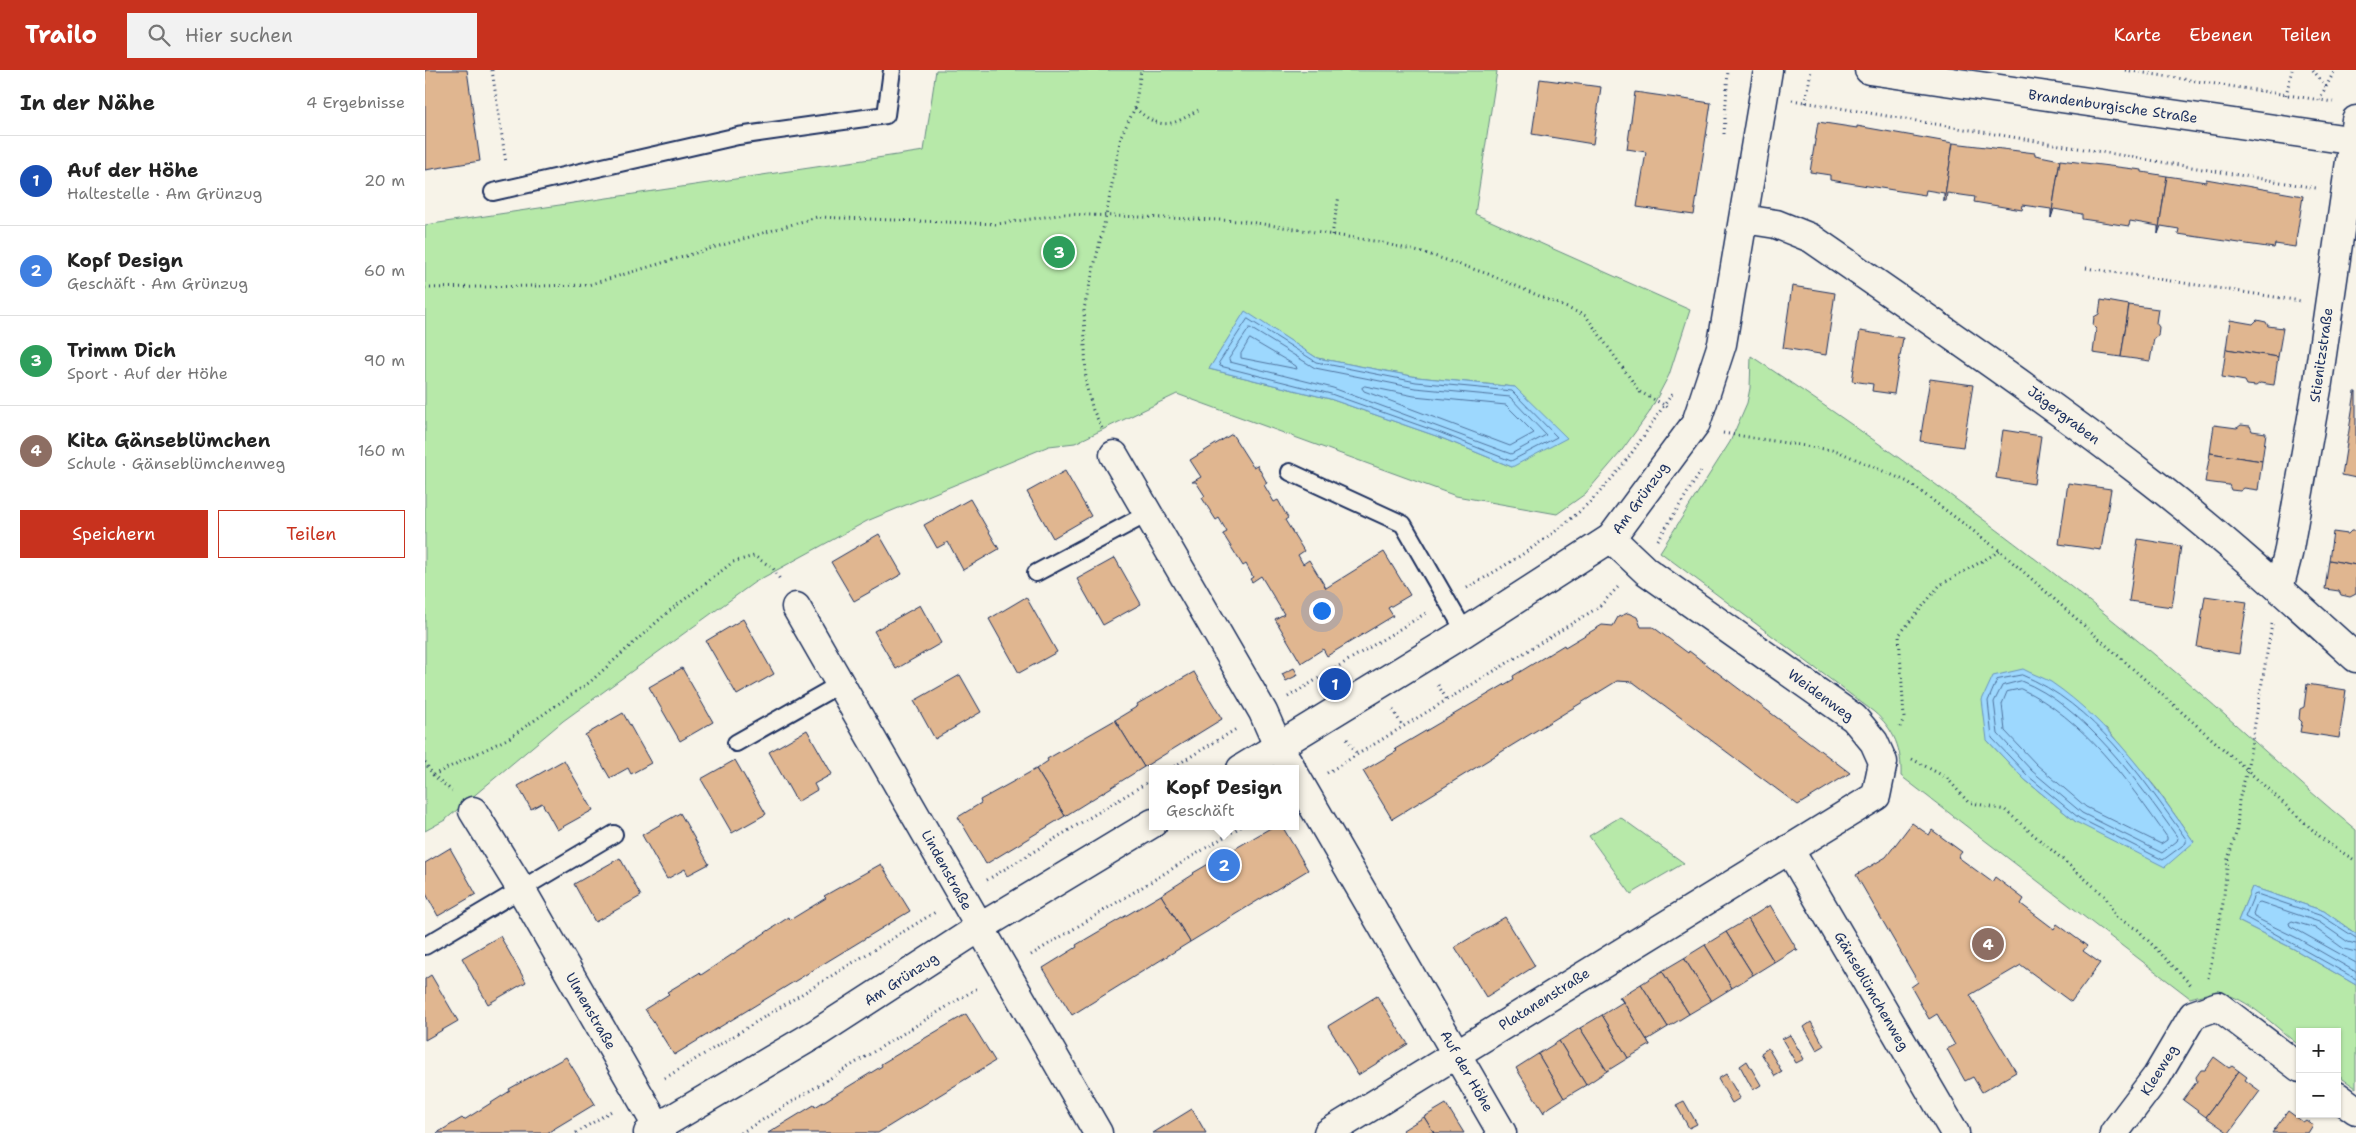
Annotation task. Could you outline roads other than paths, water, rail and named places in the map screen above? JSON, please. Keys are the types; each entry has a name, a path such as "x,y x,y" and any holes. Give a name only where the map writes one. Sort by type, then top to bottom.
{"street":[{"name":"Am Grünzug","path":"1257,765 1285,758 1465,632 1611,538 1696,423 1723,344 1768,70"},
{"name":"Brandenburgische Straße","path":"1869,70 2351,126"},
{"name":"Stienitzstraße","path":"2279,588 2290,544 2317,389 2344,193 2351,126"},
{"name":"Jägergraben","path":"1743,218 1776,224 1811,238 2041,397 2151,481 2279,588 2356,658"},
{"path":"1114,455 1263,712 1285,758"},
{"name":"Weidenweg","path":"1611,538 1646,571 1854,718 1887,754 1876,796 1789,849"},
{"name":"Lindenstraße","path":"797,607 1098,1133"},
{"name":"Auf der Höhe","path":"1299,782 1502,1133"},
{"name":"Ulmenstraße","path":"473,811 521,889 639,1094 655,1131"},
{"name":"Am Grünzug","path":"655,1131 817,1033 979,928 1149,825"},
{"name":"Platanenstraße","path":"1328,1133 1789,849"},
{"name":"Gänseblümchenweg","path":"1789,849 1955,1133"},
{"name":"Kleeweg","path":"2114,1133 2157,1076 2193,1015 2198,999 2218,1006 2296,1065"},
{"path":"2341,1099 2356,1110"}],"lane":[{"path":"493,192 738,136 886,114 892,70"},
{"path":"1290,472 1403,524 1465,632"},
{"path":"1036,574 1147,514"},
{"path":"736,743 840,684"},
{"path":"425,946 614,834"}],"water":[{"path":"1245,311 1317,358 1417,377 1515,387 1567,438 1512,467 1439,437 1330,399 1209,369"},
{"path":"2023,669 2051,682 2093,716 2130,756 2179,820 2194,842 2165,867 2076,822 2024,779 1987,740 1982,700 1993,676"},
{"path":"2252,887 2324,911 2356,934 2356,985 2294,949 2238,921"}],"place":[{"name":"Trimm Dich","path":"1059,252"},
{"name":"Auf der Höhe","path":"1335,684"},
{"name":"Kopf Design","path":"1224,865"},
{"name":"Kita Gänseblümchen","path":"1988,944"}]}
